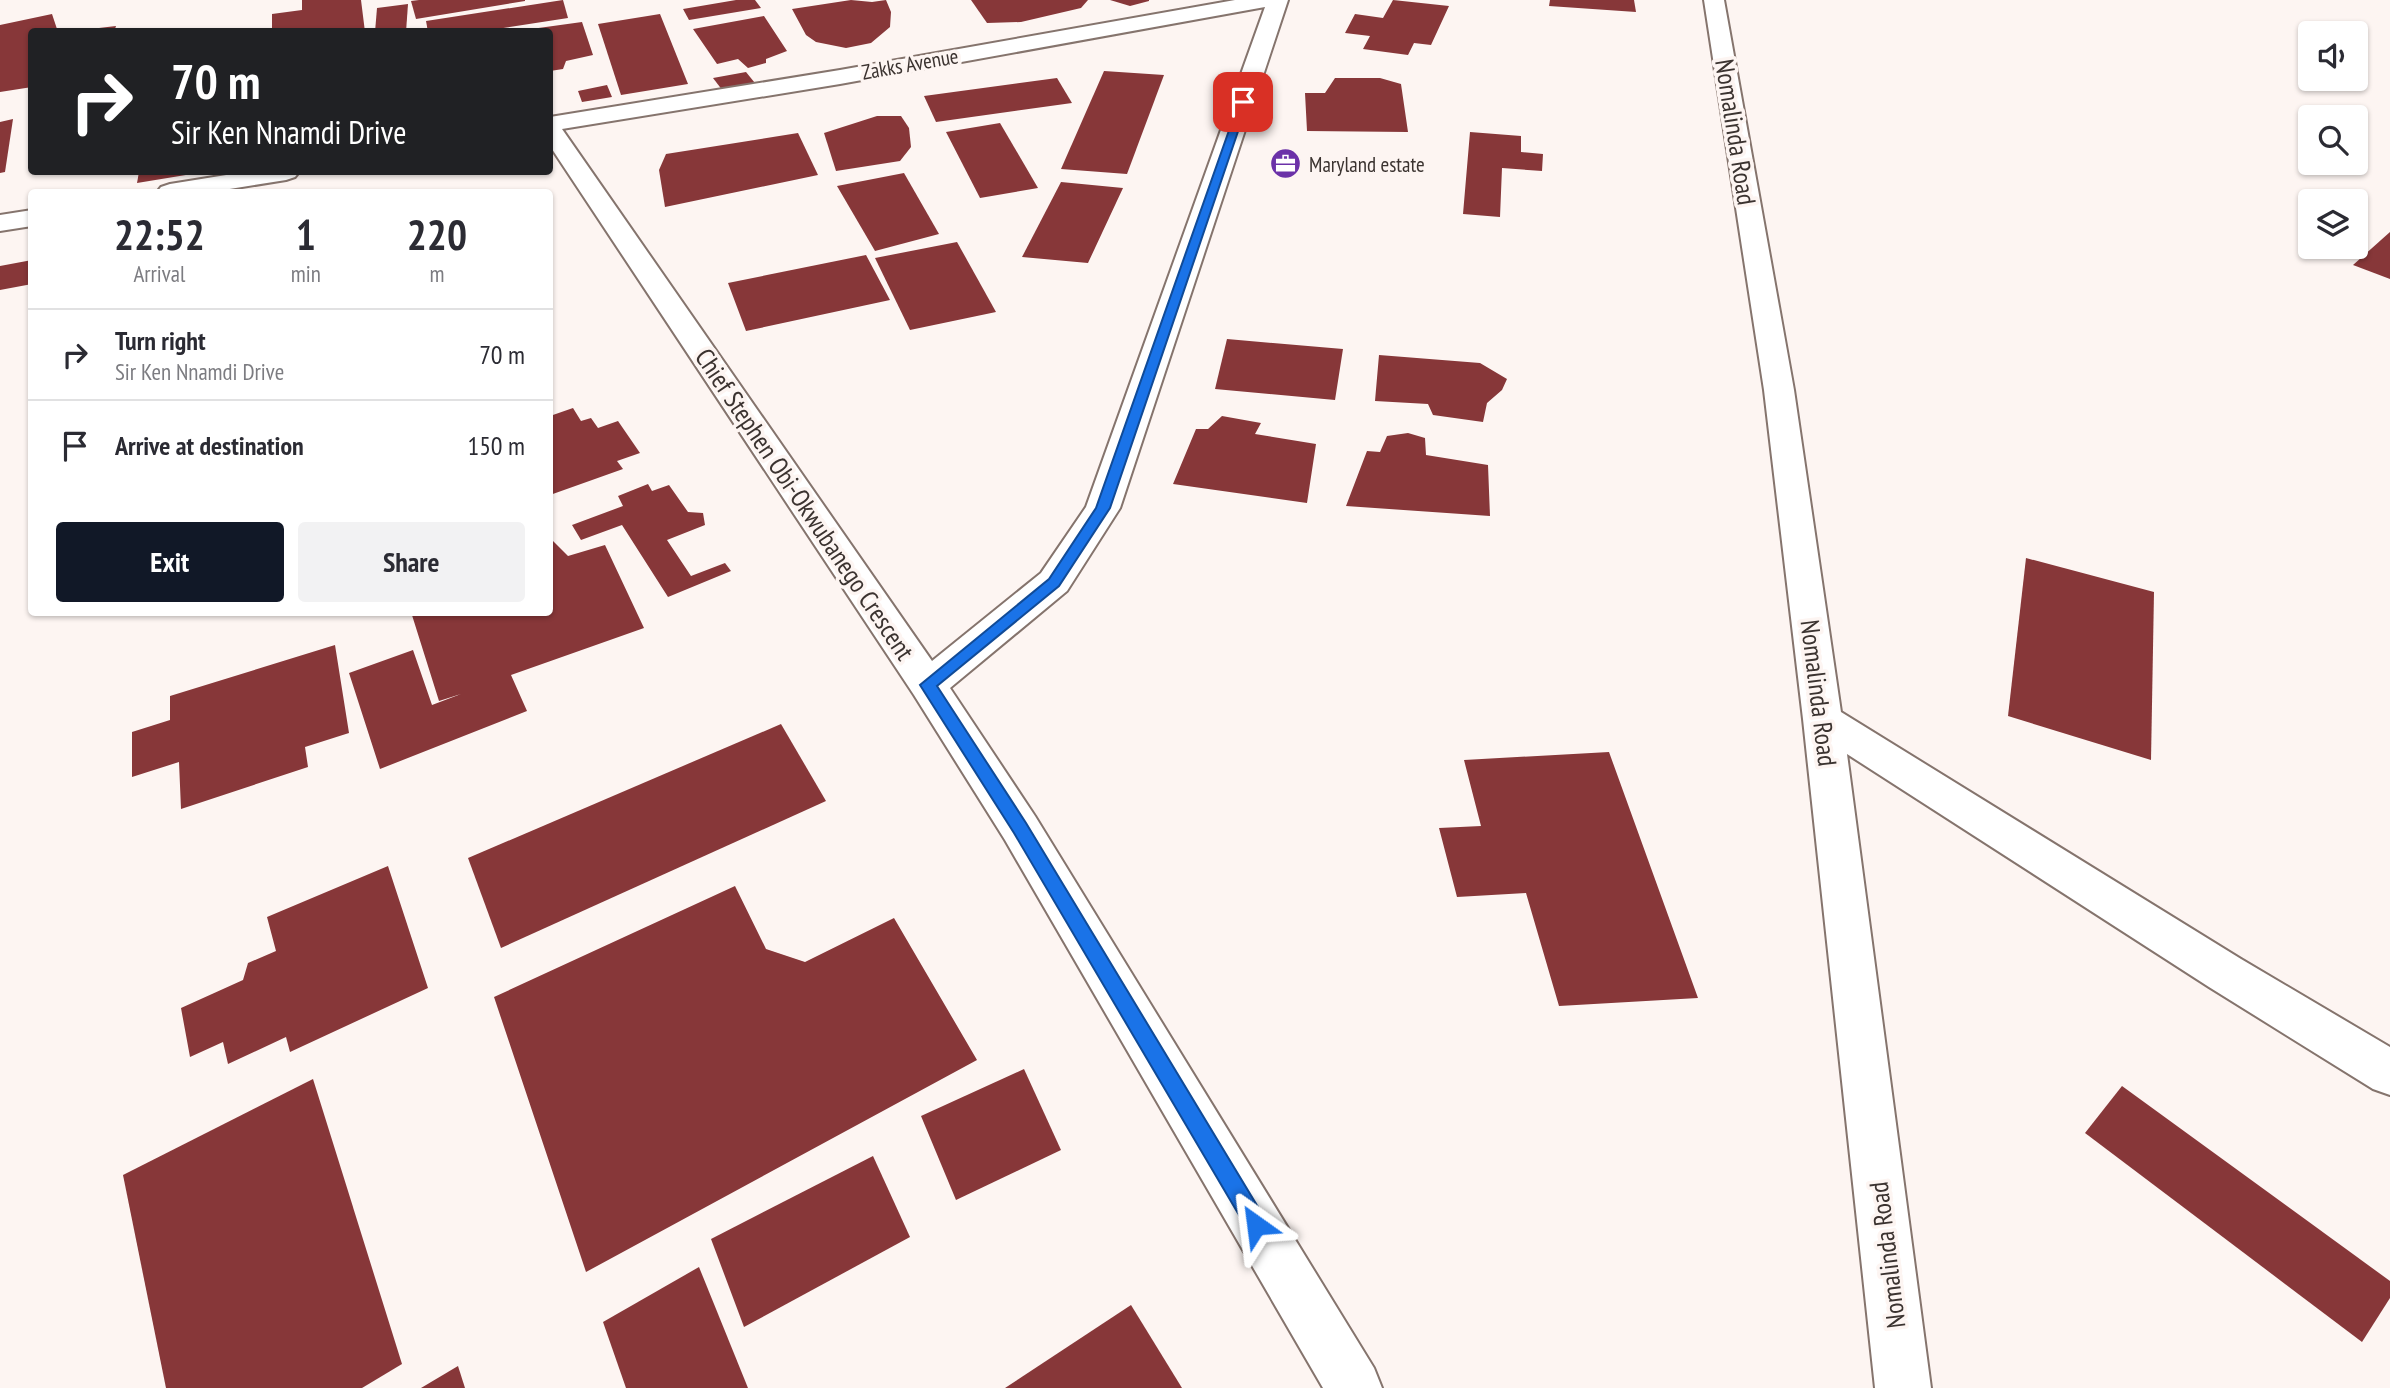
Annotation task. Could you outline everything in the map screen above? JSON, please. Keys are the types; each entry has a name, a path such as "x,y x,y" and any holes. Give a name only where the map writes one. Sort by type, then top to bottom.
{"street":[{"name":"Zakks Avenue","path":"553,126 1270,0"},
{"path":"928,685 1054,582 1103,508 1279,0"},
{"name":"Nomalinda Road","path":"1714,0 1779,390 1823,719 1903,1388"},
{"name":"Chief Stephen Obi-Okwubanego Crescent","path":"553,131 928,685 1020,828 1354,1388"},
{"path":"187,189 269,175"},
{"path":"0,223 28,219"},
{"path":"1823,719 2225,973 2390,1073"}],"building":[{"path":"302,0 361,0 364,28 272,28 272,14 302,10"},
{"path":"563,0 568,18 503,28 427,28 426,21"},
{"path":"736,0 755,0 761,8 689,20 683,9"},
{"path":"851,0 886,0 891,12 890,27 871,43 846,48 816,42 806,35 792,9"},
{"path":"971,0 1088,0 1081,8 1021,22 987,23"},
{"path":"1110,0 1149,0 1149,1 1130,6"},
{"path":"1393,0 1449,6 1431,45 1414,43 1408,55 1363,49 1370,36 1345,33 1355,14 1383,18"},
{"path":"1550,0 1634,0 1636,12 1549,6"},
{"path":"411,1 525,1 416,19"},
{"path":"408,4 406,28 375,28 377,8"},
{"path":"52,14 57,28 28,28 28,88 0,92 0,25"},
{"path":"660,14 688,84 621,95 598,24"},
{"path":"764,16 787,51 766,59 766,63 748,68 738,59 717,64 693,29"},
{"path":"582,22 593,55 566,61 563,69 553,71 553,28 538,28"},
{"path":"1104,71 1164,75 1127,174 1061,169"},
{"path":"746,72 759,88 726,95 713,78"},
{"path":"1057,78 1072,103 936,122 924,96"},
{"path":"1335,78 1380,78 1401,84 1408,132 1307,131 1305,93 1325,93"},
{"path":"607,85 612,97 582,102 578,91"},
{"path":"877,116 901,116 909,128 911,147 900,161 836,171 824,133"},
{"path":"13,119 5,172 0,173 0,122"},
{"path":"1000,123 1038,188 980,198 946,132"},
{"path":"1470,132 1521,136 1521,152 1543,154 1542,171 1502,168 1500,217 1463,214"},
{"path":"798,133 818,175 665,207 659,170 666,154"},
{"path":"904,173 939,234 875,251 837,186"},
{"path":"138,175 186,175 137,183"},
{"path":"1061,182 1123,188 1088,263 1022,257"},
{"path":"2390,232 2390,279 2353,265 2360,259 2368,259 2368,252"},
{"path":"957,242 996,312 910,330 875,258"},
{"path":"866,255 890,300 746,331 728,283"},
{"path":"28,261 28,285 0,290 0,266"},
{"path":"1227,339 1343,349 1335,400 1215,389"},
{"path":"1379,355 1480,363 1507,379 1502,390 1487,403 1483,422 1433,415 1428,404 1375,401"},
{"path":"573,408 581,421 591,418 598,428 618,421 640,453 617,461 623,469 553,494 553,415"},
{"path":"1222,416 1261,423 1255,434 1316,444 1307,503 1173,484 1196,429 1208,429"},
{"path":"1408,433 1425,438 1426,455 1488,465 1490,516 1346,506 1367,451 1380,452 1387,436"},
{"path":"648,484 652,491 669,485 688,512 703,513 705,525 667,540 691,576 725,563 731,571 668,597 622,525 581,540 572,525 623,506 618,496"},
{"path":"553,541 568,556 605,545 644,628 511,675 527,711 380,769 349,673 413,650 432,705 461,694 439,701 412,616 553,616"},
{"path":"2026,558 2154,592 2151,760 2008,716"},
{"path":"335,645 349,733 305,747 308,767 181,809 179,762 132,777 132,732 170,720 170,696"},
{"path":"781,724 826,801 501,948 468,858"},
{"path":"1609,752 1698,998 1559,1006 1526,893 1457,897 1439,828 1481,826 1464,760"},
{"path":"388,866 428,988 290,1052 286,1037 228,1064 223,1042 190,1057 181,1008 243,980 248,963 276,951 267,917"},
{"path":"735,886 766,949 805,962 894,918 977,1060 586,1272 494,997"},
{"path":"1024,1069 1061,1150 956,1200 921,1116"},
{"path":"313,1079 402,1364 362,1388 166,1388 123,1175"},
{"path":"2122,1086 2390,1281 2390,1298 2362,1342 2085,1133"},
{"path":"873,1156 910,1237 744,1327 711,1239"},
{"path":"699,1267 748,1388 626,1388 603,1322"},
{"path":"1131,1305 1182,1388 1005,1388"},
{"path":"458,1366 465,1388 421,1388"}],"place":[{"name":"Maryland estate","path":"1286,164"}],"route":[{"path":"1243,102 1103,508 1054,582 928,685 1020,828 1256,1225"}]}
